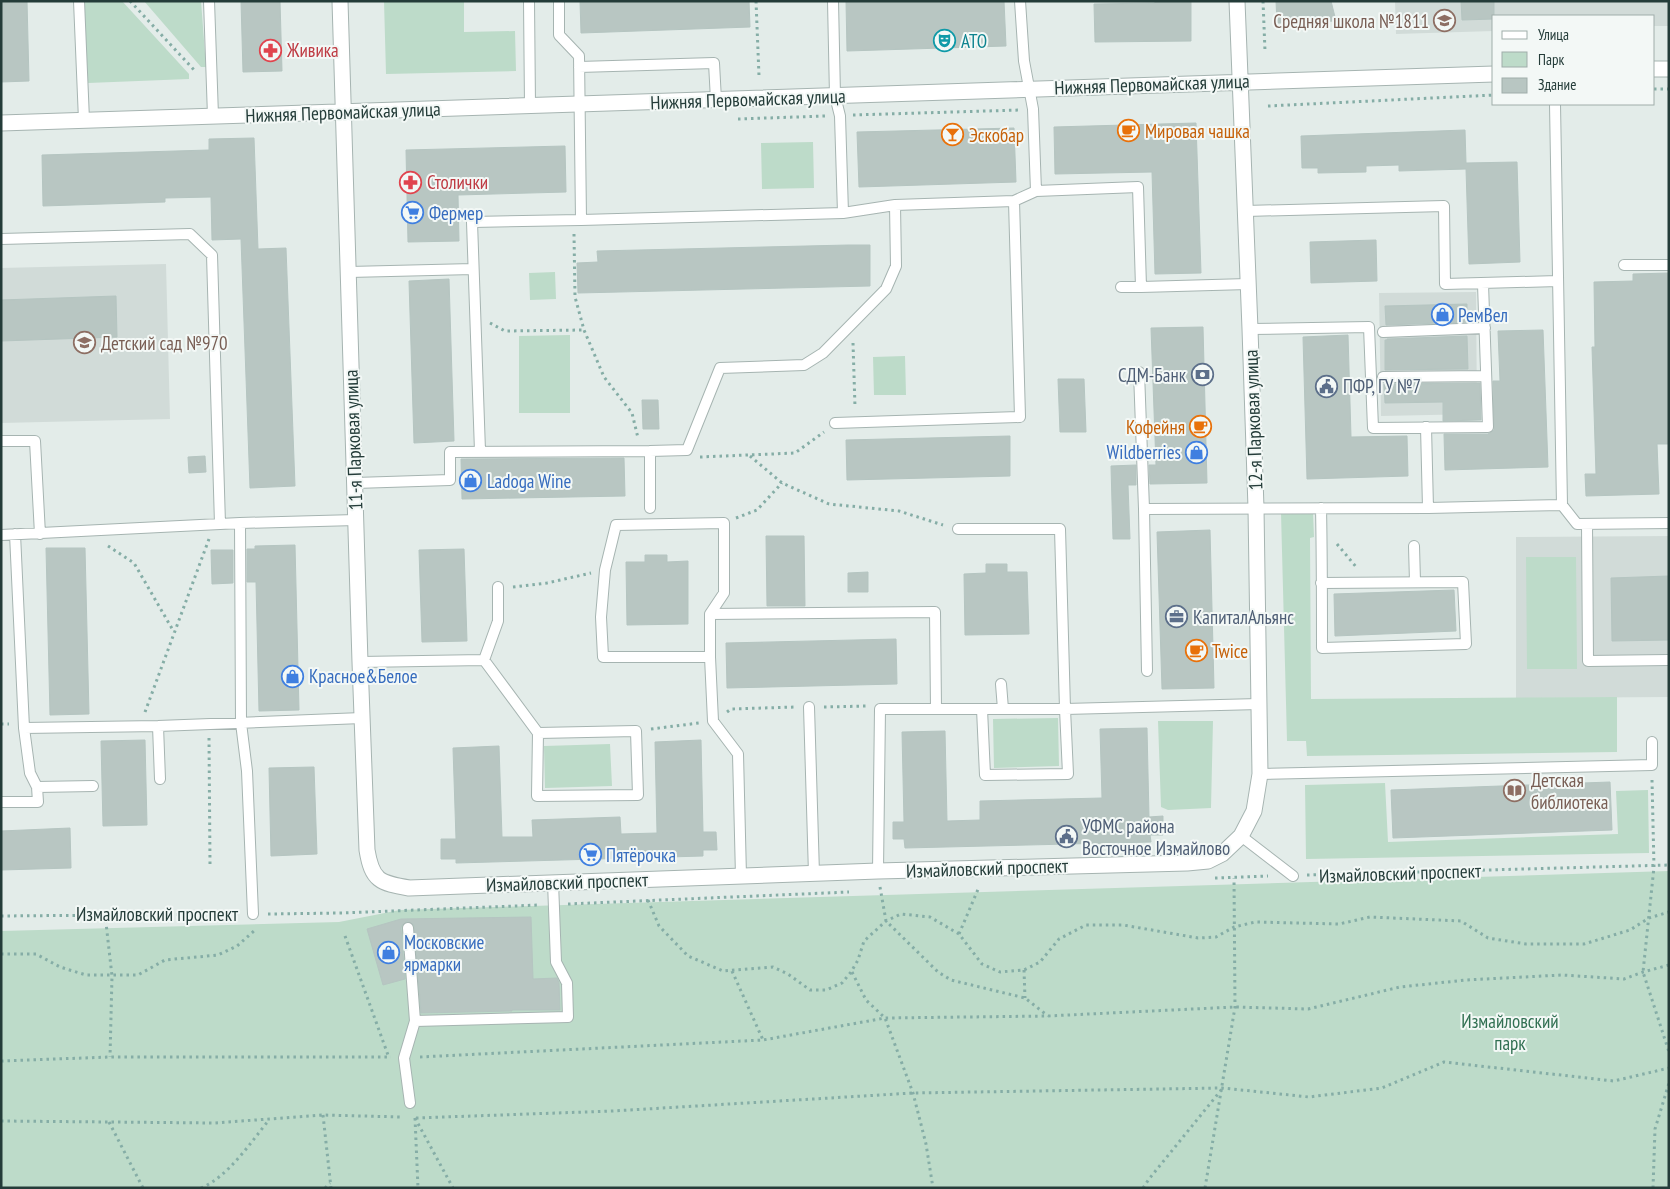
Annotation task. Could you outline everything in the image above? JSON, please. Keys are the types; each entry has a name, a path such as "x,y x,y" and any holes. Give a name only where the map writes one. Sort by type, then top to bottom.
{"street":[{"name":"11-я Парковая улица","path":"340,1 367,850 370,866 376,877"},
{"name":"12-я Парковая улица","path":"1237,1 1256,508 1260,774 1254,811 1242,836"},
{"path":"1655,70 1669,69"},
{"name":"Нижняя Первомайская улица","path":"1,123 1492,74"},
{"name":"Измайловский проспект","path":"376,877 389,885 410,888 878,871 1187,863 1208,861 1222,854 1242,836"}],"lane":[{"path":"79,1 84,120"},
{"path":"209,1 213,116"},
{"path":"529,1 530,106"},
{"path":"558,1 559,35 578,56 579,67 577,220"},
{"path":"834,1 836,96 840,116 843,213"},
{"path":"1020,1 1024,61 1033,109 1036,190"},
{"path":"579,67 714,63 716,100"},
{"path":"1555,105 1562,505 1577,524 1669,523"},
{"path":"480,451 472,269 472,222 843,213 896,205 1014,202 1036,190 1138,188 1140,287"},
{"path":"835,423 1020,417 1014,202"},
{"path":"355,483 450,480 450,452 687,450 720,368 804,365 823,353 886,289 896,266 896,205"},
{"path":"1246,211 1444,206 1445,284 1558,281"},
{"path":"1,239 190,234 212,255 217,525"},
{"path":"1624,265 1669,265"},
{"path":"348,272 472,269"},
{"path":"1121,288 1248,284"},
{"path":"1250,329 1369,327 1373,428 1488,427 1483,284"},
{"path":"1383,332 1485,328"},
{"path":"1139,372 1147,671"},
{"path":"1383,376 1486,376"},
{"path":"1426,427 1428,508"},
{"path":"1,442 35,441 40,534"},
{"path":"645,450 650,508"},
{"path":"1144,509 1428,508 1562,505"},
{"path":"1321,508 1322,648 1466,644 1463,582 1322,583"},
{"path":"1,535 240,523 356,520"},
{"path":"240,523 241,723 247,772 253,914"},
{"path":"710,658 603,658 601,616 605,570 616,525 724,523 724,593 710,614 713,721 738,754 741,876"},
{"path":"1587,524 1588,661 1669,660"},
{"path":"958,530 1060,530 1068,774 985,775 982,709"},
{"path":"1,802 38,802 37,787 30,773 24,728 15,534"},
{"path":"1414,546 1415,582"},
{"path":"484,660 498,621 498,587"},
{"path":"710,614 935,612 936,709"},
{"path":"360,662 484,660"},
{"path":"484,660 538,733 537,796 638,795 636,731 538,733"},
{"path":"1001,684 1003,709"},
{"path":"878,871 880,709 1065,709 1259,704"},
{"path":"808,707 814,874"},
{"path":"24,728 209,725 362,718"},
{"path":"158,726 160,779"},
{"path":"1260,774 1652,765 1652,742"},
{"path":"37,787 93,786"},
{"name":"Измайловский проспект","path":"1242,836 1293,876"},
{"path":"416,1021 568,1017 567,984 556,962 553,882"},
{"path":"408,928 416,1021 404,1058 410,1103"}],"path":[{"path":"130,1 212,90"},
{"path":"756,1 758,76"},
{"path":"1263,1 1264,51"},
{"path":"1655,89 1669,89"},
{"path":"1268,106 1492,95"},
{"path":"577,220 575,297 584,330 604,377 632,413 645,450"},
{"path":"474,315 505,331 584,330"},
{"path":"853,323 855,423"},
{"path":"695,457 795,453 835,423"},
{"path":"750,456 782,483 829,504 899,511 958,530"},
{"path":"724,523 757,510 782,483"},
{"path":"140,726 174,632 217,525"},
{"path":"1322,527 1371,583"},
{"path":"85,531 134,563 174,632"},
{"path":"498,587 547,583 605,570"},
{"path":"636,731 713,721 731,709 868,706"},
{"path":"209,725 210,864"},
{"path":"1652,765 1654,866 1643,972 1669,1052"},
{"name":"Измайловский проспект","path":"1293,876 1669,865"},
{"path":"878,871 886,921 938,972 952,980 1025,998 1048,1016"},
{"path":"1215,878 1293,876"},
{"path":"1205,1188 1235,1007 1234,878"},
{"path":"638,879 659,926 688,956 723,971 773,967 788,974 810,990 826,990 842,983 852,972 864,941 886,921 901,914 930,917 959,934 982,964 1000,972 1024,970 1040,962 1059,939 1086,925 1123,925 1198,938 1216,937 1234,927 1255,922 1339,924 1370,917 1461,921 1488,938 1526,944 1584,944 1630,930 1649,918 1669,912"},
{"path":"959,934 979,887 969,887"},
{"path":"880,890 890,890"},
{"name":"Измайловский проспект","path":"1,916 342,914 851,892"},
{"path":"105,914 112,976 110,1056"},
{"path":"1,954 36,954 60,967 86,975 138,975 165,960 218,955 237,946 254,930 253,914"},
{"path":"345,936 391,1064"},
{"path":"1,1061 110,1056 404,1058 763,1040 885,1018 1048,1016 1235,1007 1308,1009 1400,986 1466,980 1562,975 1624,979 1669,965"},
{"path":"1024,970 1025,998"},
{"path":"732,971 763,1040"},
{"path":"852,972 866,1000 885,1018 913,1093 926,1144 933,1188"},
{"path":"1,1121 215,1123 323,1115 415,1118 613,1112 913,1093 1222,1088 1309,1098 1382,1088 1444,1062 1614,1081 1669,1068"},
{"path":"1652,1188 1655,1128 1669,1083"},
{"path":"1143,1188 1222,1088"},
{"path":"323,1115 331,1188"},
{"path":"415,1118 418,1188"},
{"path":"415,1118 453,1188"},
{"path":"201,1188 211,1184 239,1157 269,1119"},
{"path":"109,1122 143,1188"},
{"path":"325,1188 331,1182"}],"shaded area":[{"name":"Средняя школа №1811","path":"1395,1 1669,1 1669,26 1655,26 1655,15 1492,15 1492,31 1396,34"},
{"name":"Детский сад №970","path":"166,264 170,419 1,423 1,268"},
{"path":"1476,292 1477,414 1381,416 1379,293"},
{"path":"1669,536 1669,697 1516,698 1516,537"}],"green space":[{"path":"84,1 122,1 189,74 189,79 88,83"},
{"path":"144,1 201,1 206,67 201,67"},
{"path":"384,1 464,1 464,32 515,31 516,71 386,74"},
{"path":"813,142 814,188 762,189 761,143"},
{"path":"555,272 556,299 530,300 529,273"},
{"path":"570,335 570,413 519,413 519,336"},
{"path":"905,356 906,395 874,395 873,357"},
{"path":"1281,513 1313,513 1314,537 1310,538 1311,699 1617,697 1617,752 1307,756 1306,741 1287,741"},
{"path":"1526,557 1576,557 1577,669 1527,669"},
{"path":"1058,718 1059,766 994,768 993,719"},
{"path":"1158,721 1213,721 1211,808 1168,810 1161,807"},
{"path":"610,744 612,786 545,788 544,746"},
{"path":"1385,783 1388,842 1618,834 1616,791 1648,790 1649,853 1306,859 1305,785"},
{"name":"Измайловский парк","path":"1669,871 1669,1188 1,1188 1,931 339,922 400,910"}],"building":[{"path":"1,1 27,1 29,81 1,82"},
{"path":"241,1 280,1 282,71 243,72"},
{"path":"580,1 749,1 750,27 581,33"},
{"path":"846,1 1004,1 1006,46 847,51"},
{"path":"1155,1 1191,1 1191,41 1095,42 1094,4 1155,3"},
{"path":"1276,1 1331,1 1336,21 1277,23"},
{"path":"1461,1 1494,1 1494,15 1492,15 1492,19 1462,20"},
{"path":"1196,123 1201,273 1155,274 1152,172 1055,174 1054,127"},
{"path":"1014,128 1016,182 859,187 857,132"},
{"path":"1465,130 1466,163 1517,162 1520,262 1469,264 1466,169 1399,171 1399,165 1366,166 1366,172 1318,173 1318,168 1302,168 1301,136"},
{"path":"254,138 258,249 286,248 295,486 250,488 241,239 212,240 211,197 165,198 165,202 43,206 42,155 209,150 209,139"},
{"path":"565,146 566,192 458,195 459,241 408,242 406,150"},
{"path":"1376,240 1377,281 1311,283 1310,242"},
{"path":"870,245 870,286 578,293 577,263 598,262 597,251"},
{"path":"1669,273 1669,444 1657,444 1659,494 1586,496 1585,474 1596,474 1592,347 1595,347 1594,282 1633,281 1633,274"},
{"path":"449,279 454,441 414,443 409,281"},
{"path":"116,296 117,337 1,341 1,300"},
{"path":"1467,304 1467,322 1386,325 1385,306"},
{"path":"1203,327 1207,483 1150,484 1149,465 1156,465 1151,328"},
{"path":"1543,330 1548,467 1445,470 1444,434 1488,434 1494,430 1493,381 1500,381 1498,331"},
{"name":"ПФР, ГУ №7","path":"1348,335 1351,437 1407,436 1408,476 1307,479 1303,337"},
{"path":"1467,336 1468,369 1385,370 1385,340 1387,339"},
{"path":"1058,379 1084,379 1086,432 1060,432"},
{"path":"1480,383 1481,420 1443,421 1443,402 1385,403 1384,384"},
{"path":"642,400 658,400 659,429 643,429"},
{"path":"1010,436 1010,476 847,480 846,440"},
{"path":"205,456 206,472 189,473 188,457"},
{"path":"624,458 625,496 462,499 461,459"},
{"path":"1136,465 1136,485 1128,485 1130,539 1113,539 1111,466"},
{"path":"1210,530 1214,688 1162,689 1157,532"},
{"path":"766,536 804,536 805,606 767,606"},
{"path":"295,545 299,710 259,711 256,582 247,582 247,549 255,549 255,546"},
{"path":"46,548 85,548 89,714 50,715"},
{"path":"464,549 467,641 422,642 419,550"},
{"path":"211,550 233,550 233,583 212,584"},
{"path":"645,555 667,555 667,562 688,561 688,624 627,625 626,562 645,562"},
{"path":"986,564 1007,564 1007,572 1027,572 1029,634 965,635 964,574 986,573"},
{"path":"868,572 868,592 848,592 848,573"},
{"path":"1669,576 1669,640 1612,641 1611,578"},
{"path":"1454,590 1456,631 1335,636 1334,594"},
{"path":"896,639 897,684 727,688 726,643"},
{"path":"1147,728 1149,817 1163,816 1163,835 1150,835 1151,842 905,848 904,839 893,839 893,822 904,822 902,732 945,731 947,821 980,820 980,801 1102,798 1100,729"},
{"path":"145,740 147,825 103,826 101,741"},
{"path":"701,740 703,832 716,832 717,850 703,850 703,856 456,863 456,859 441,859 441,839 456,839 453,748 499,746 502,837 533,837 532,820 620,817 621,834 657,833 655,742"},
{"path":"314,767 317,854 271,856 269,768"},
{"path":"1610,782 1612,830 1393,838 1391,790"},
{"path":"70,828 71,868 1,870 1,831"},
{"path":"531,917 533,979 557,978 559,983 560,1010 421,1013 414,925 407,921 401,928 405,979 383,985 367,929 401,919"}],"place":[{"name":"Средняя школа №1811","path":"1445,21"},
{"name":"АТО","path":"945,41"},
{"name":"Живика","path":"271,50"},
{"name":"Мировая чашка","path":"1129,131"},
{"name":"Эскобар","path":"953,135"},
{"name":"Столички","path":"411,182"},
{"name":"Фермер","path":"413,213"},
{"name":"РемВел","path":"1442,315"},
{"name":"Детский сад №970","path":"85,343"},
{"name":"СДМ-Банк","path":"1202,375"},
{"name":"ПФР, ГУ №7","path":"1327,386"},
{"name":"Кофейня","path":"1201,427"},
{"name":"Wildberries","path":"1197,452"},
{"name":"Ladoga Wine","path":"471,481"},
{"name":"КапиталАльянс","path":"1177,617"},
{"name":"Twice","path":"1196,651"},
{"name":"Красное&Белое","path":"293,676"},
{"name":"Детская библиотека","path":"1515,791"},
{"name":"УФМС района Восточное Измайлово","path":"1066,837"},
{"name":"Пятёрочка","path":"590,855"},
{"name":"Московские ярмарки","path":"388,953"}]}
